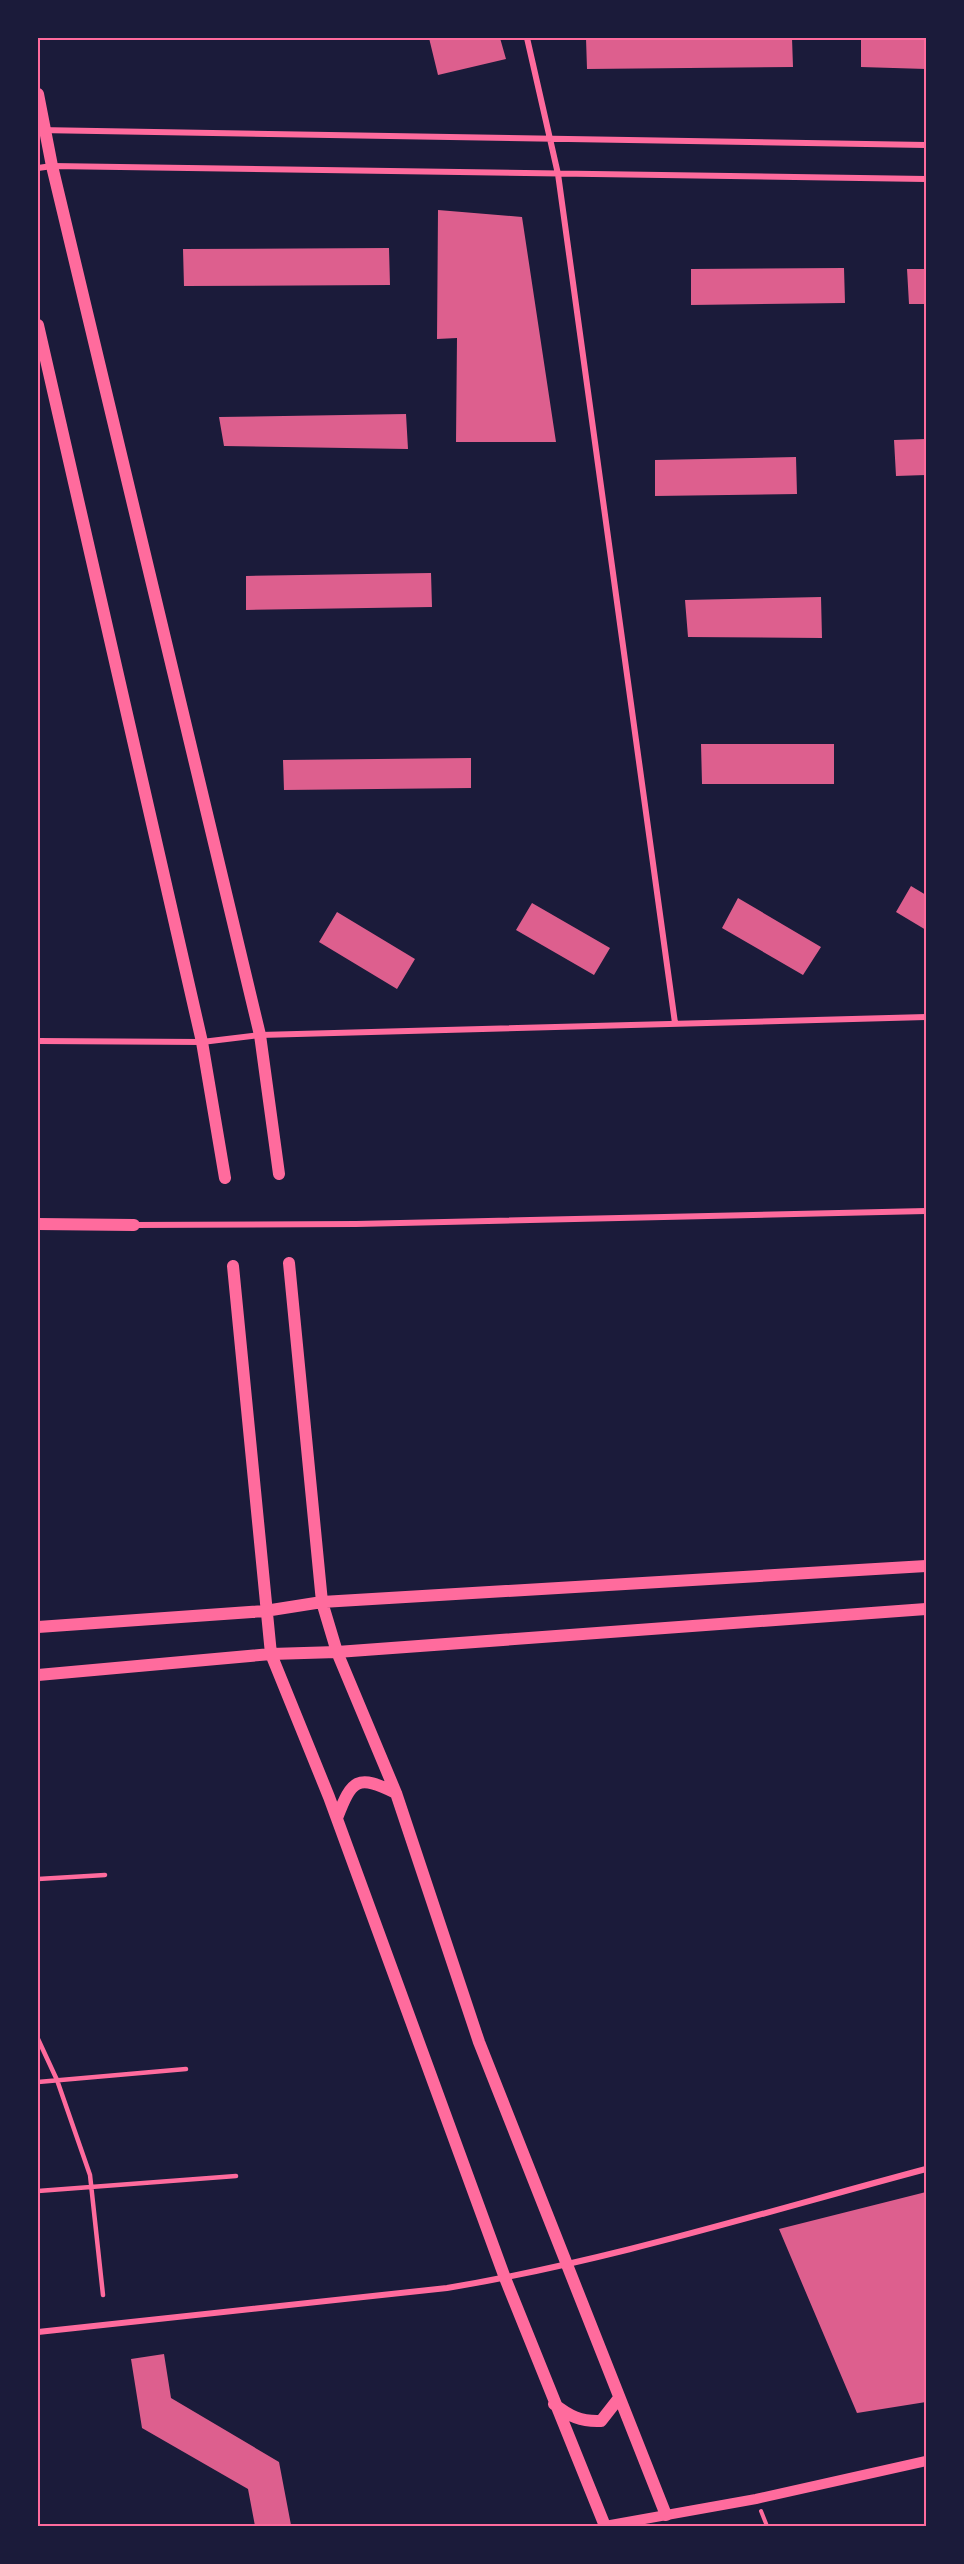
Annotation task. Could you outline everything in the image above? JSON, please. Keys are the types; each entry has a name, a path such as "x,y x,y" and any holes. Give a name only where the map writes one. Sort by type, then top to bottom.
{"main road":[{"path":"38,94 42,130 260,1035 279,1174"},
{"path":"38,325 202,1042 225,1178"},
{"path":"38,1224 134,1225"},
{"path":"289,1263 322,1602 337,1652 396,1793 479,2042 666,2515"},
{"path":"233,1266 271,1654 337,1818 505,2278 605,2526"},
{"path":"38,1627 265,1611 322,1602 927,1566"},
{"path":"38,1675 271,1654 337,1652 927,1610"},
{"path":"337,1818 347,1792 355,1783 365,1781 396,1793"},
{"path":"554,2403 570,2416 588,2422 601,2421 620,2398"}],"street":[{"path":"527,38 558,174 675,1023"},
{"path":"42,130 927,146"},
{"path":"38,168 52,166 927,179"},
{"path":"38,1041 202,1042 260,1035 927,1017"},
{"path":"134,1225 356,1224 927,1211"},
{"path":"38,2332 447,2288 505,2278 927,2169"},
{"path":"605,2526 756,2499 927,2461"}],"lane":[{"path":"38,1879 105,1875"},
{"path":"38,2039 57,2080 90,2175 103,2295"},
{"path":"38,2082 186,2069"},
{"path":"38,2191 236,2176"}],"building":[{"path":"429,38 500,38 506,59 438,75"},
{"path":"586,38 792,38 793,67 587,69"},
{"path":"861,38 926,38 926,69 861,67"},
{"path":"438,210 522,217 556,442 456,442 457,338 437,339"},
{"path":"389,248 390,285 184,286 183,249"},
{"path":"844,268 845,303 691,305 691,269"},
{"path":"907,269 926,269 926,304 909,304"},
{"path":"406,414 408,449 224,446 219,417"},
{"path":"926,439 926,475 896,476 894,440"},
{"path":"796,457 797,494 655,496 655,460"},
{"path":"431,573 432,607 246,610 246,576"},
{"path":"821,597 822,638 688,637 685,600"},
{"path":"701,744 834,744 834,784 702,784"},
{"path":"471,758 471,788 284,790 283,760"},
{"path":"911,886 926,895 926,930 896,912"},
{"path":"738,898 821,947 803,975 722,928"},
{"path":"532,903 610,948 594,975 516,930"},
{"path":"337,912 415,959 397,989 319,942"},
{"path":"926,2192 926,2402 857,2413 779,2229"},
{"path":"164,2354 171,2398 279,2462 291,2525 255,2526 248,2489 142,2428 131,2359"}]}
